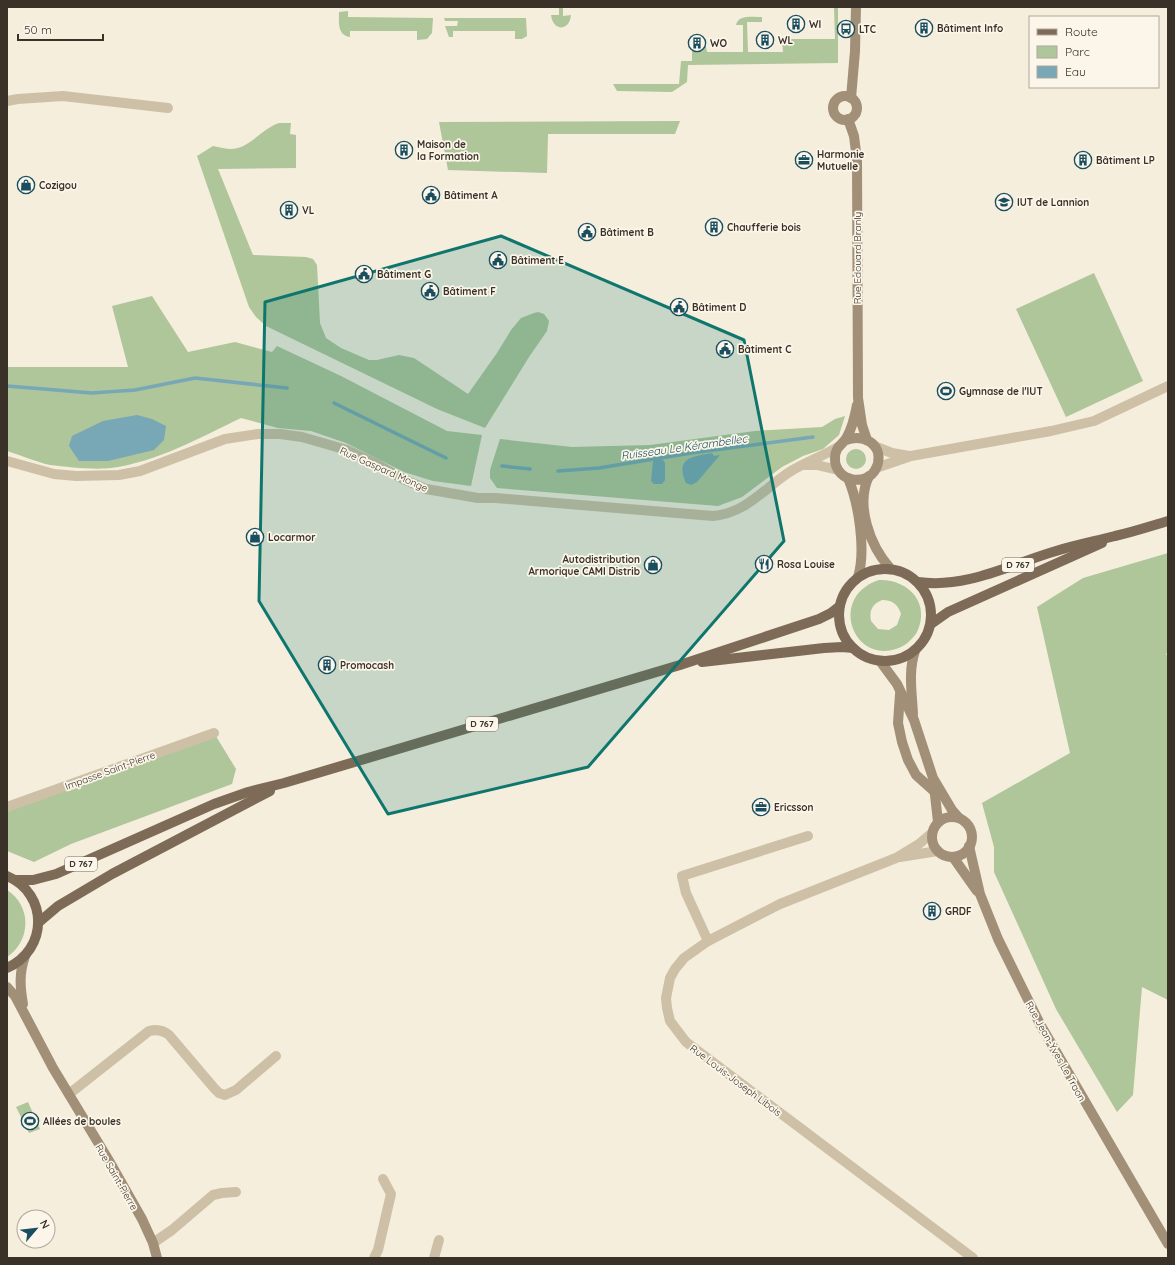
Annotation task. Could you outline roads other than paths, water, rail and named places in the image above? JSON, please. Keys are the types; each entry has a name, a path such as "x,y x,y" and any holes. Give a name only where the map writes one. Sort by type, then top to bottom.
{"main road":[{"name":"D 767","path":"918,582 944,582 986,575 1006,570 1054,551 1116,536 1168,521"},
{"name":"D 767","path":"931,624 948,612 1082,553 1116,536"},
{"path":"890,568 910,575 925,590 930,601 932,612 931,624 923,643 916,651 893,661 880,661 866,657 853,648 846,639 841,629 839,618 840,606 843,595 849,585 858,577 868,572 890,568"},
{"name":"D 767","path":"11,878 33,880 56,874 214,804 248,792 284,783 680,665 819,619 831,613 840,606"},
{"name":"D 767","path":"680,665 824,648 853,648"},
{"name":"D 767","path":"38,923 58,906 112,874 284,783"},
{"path":"7,968 25,956 35,941 38,923 36,906 32,898 22,885 11,878"}],"street":[{"path":"851,98 855,51 856,7"},
{"path":"7,101 63,96 168,108"},
{"path":"844,96 855,101 856,110 852,117 848,119 838,117 834,112 833,105 840,97 844,96"},
{"name":"Rue Edouard Branly","path":"846,440 856,414 858,398 857,160 854,136 848,119"},
{"path":"911,456 892,454 861,438 853,437 846,440 838,447 835,458 838,470 842,475 859,480 873,472 911,456 1050,431 1094,421 1168,386"},
{"name":"Rue Edouard Branly","path":"858,398 862,425 871,443"},
{"name":"Rue Gaspard Monge","path":"7,461 54,474 83,476 119,475 140,471 225,439 258,434 280,434 302,437 347,450 426,490 478,498 496,498 713,516 729,513 740,508 755,499 784,475 838,447"},
{"path":"871,443 878,457 873,472 865,485 863,501 864,509 873,542 879,554 890,568"},
{"path":"804,465 817,465 838,470"},
{"path":"848,478 854,494 859,520 862,555 858,577"},
{"path":"914,720 911,671 912,661 916,651"},
{"path":"880,661 897,684 914,720 933,778 938,822"},
{"path":"900,692 898,723 908,760 916,775 935,792"},
{"name":"Impasse Saint-Pierre","path":"7,807 214,733"},
{"path":"933,778 952,810 966,823 972,838 965,852 953,857 945,856 938,852 934,845 932,832 938,822 944,818 959,818"},
{"name":"Rue Louis-Joseph Libois","path":"932,832 919,844 896,858 780,904 708,941 684,958 675,969 667,988 667,1008 670,1021 686,1042 973,1258"},
{"path":"708,941 686,893 682,876 808,836"},
{"name":"Rue Jean-Yves Le Traon","path":"969,846 980,894 998,939 1040,1024 1168,1244"},
{"name":"Rue Louis-Joseph Libois","path":"896,858 938,852"},
{"path":"953,857 980,894"},
{"name":"Rue Saint-Pierre","path":"25,956 20,980 20,991 26,1014"},
{"name":"Rue Saint-Pierre","path":"7,987 15,996 26,1014 53,1068 142,1219 153,1243 157,1258"},
{"path":"68,1094 149,1031 154,1030 164,1032 169,1035 214,1088 219,1093 225,1095 236,1090 276,1056"},
{"path":"374,1258 378,1250 391,1194 383,1179"},
{"path":"153,1243 172,1230 213,1195 236,1192"},
{"path":"434,1258 439,1240"}],"water":[{"path":"137,415 152,419 166,426 164,440 154,450 108,461 79,461 69,446 72,436 103,421"},
{"path":"712,453 714,456 720,455 697,482 691,485 686,483 683,474 684,463 692,457"},
{"path":"657,459 663,460 665,463 665,480 662,484 654,484 651,481 653,461"}],"waterway":[{"name":"Ruisseau Le Kérambellec","path":"7,386 92,393 135,390 195,378 287,388"},
{"name":"Ruisseau Le Kérambellec","path":"334,403 446,458"},
{"name":"Ruisseau Le Kérambellec","path":"558,471 599,468 691,453 813,437"},
{"name":"Ruisseau Le Kérambellec","path":"502,466 530,469"}],"place":[{"name":"WI","path":"796,24"},
{"name":"Bâtiment Info","path":"924,28"},
{"name":"LTC","path":"846,29"},
{"name":"WL","path":"765,40"},
{"name":"WO","path":"697,43"},
{"name":"Maison de la Formation","path":"404,150"},
{"name":"Harmonie Mutuelle","path":"804,160"},
{"name":"Bâtiment LP","path":"1083,160"},
{"name":"Cozigou","path":"26,185"},
{"name":"Bâtiment A","path":"431,195"},
{"name":"IUT de Lannion","path":"1004,202"},
{"name":"VL","path":"289,210"},
{"name":"Chaufferie bois","path":"714,227"},
{"name":"Bâtiment B","path":"587,232"},
{"name":"Bâtiment E","path":"498,260"},
{"name":"Bâtiment G","path":"364,274"},
{"name":"Bâtiment F","path":"430,291"},
{"name":"Bâtiment D","path":"679,307"},
{"name":"Bâtiment C","path":"725,349"},
{"name":"Gymnase de l'IUT","path":"946,391"},
{"name":"Locarmor","path":"255,537"},
{"name":"Rosa Louise","path":"764,564"},
{"name":"Autodistribution Armorique CAMI Distrib","path":"653,565"},
{"name":"Promocash","path":"327,665"},
{"name":"Ericsson","path":"761,807"},
{"name":"GRDF","path":"932,911"},
{"name":"Allées de boules","path":"30,1121"}]}
